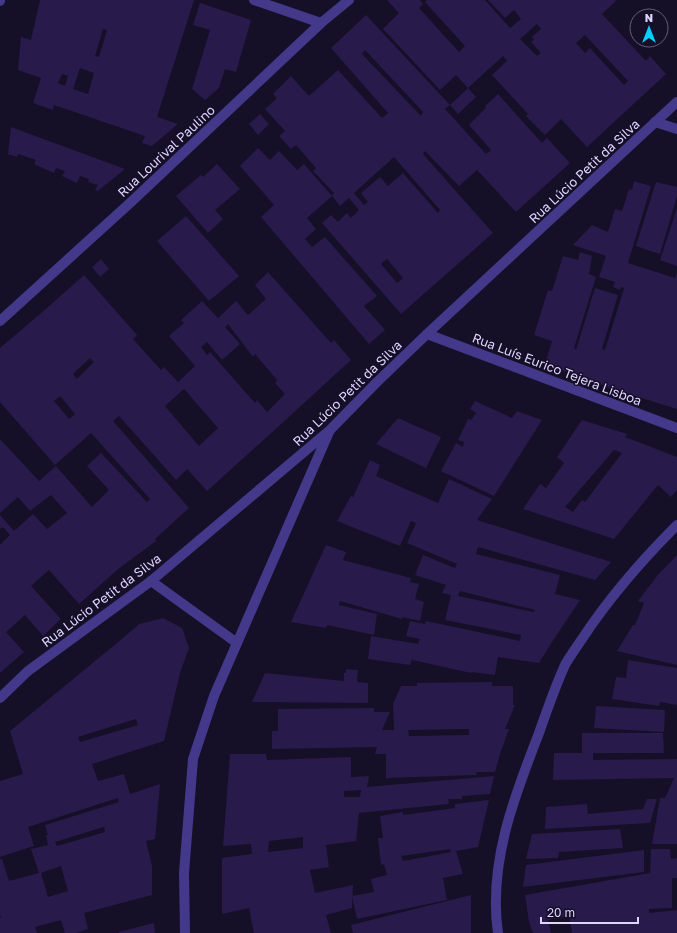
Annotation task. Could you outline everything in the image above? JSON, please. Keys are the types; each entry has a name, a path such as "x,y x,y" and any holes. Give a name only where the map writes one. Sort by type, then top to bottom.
{"street":[{"path":"254,0 321,23"},
{"name":"Rua Lourival Paulino","path":"0,321 130,203 321,23 349,0"},
{"name":"Rua Lúcio Petit da Silva","path":"0,698 28,671 151,581 330,430 427,334 677,102"},
{"path":"655,122 677,129"},
{"name":"Rua Luís Eurico Tejera Lisboa","path":"427,334 677,428"},
{"path":"185,933 184,873 193,759 214,696 330,430"},
{"path":"498,933 496,895 498,863 504,835 520,782 566,664 592,623 622,585 677,525"},
{"path":"151,581 237,643"}],"building":[{"path":"40,0 194,0 157,117 178,124 152,146 142,143 145,136 54,105 53,110 33,103 41,78 18,70 21,37 31,40","holes":["103,29 107,30 99,57 95,56","80,68 94,73 88,94 73,89","62,74 68,76 65,86 58,83"]},
{"path":"387,0 420,0 423,4 419,8 459,52 465,46 425,2 427,0 485,0 510,28 521,19 514,10 505,18 488,0 615,0 616,1 602,14 629,43 629,48 634,48 646,61 650,56 666,74 587,147 561,119 545,135 526,116 528,114 492,75 507,61 503,56 468,88 456,75 440,90 383,29 399,13","holes":["537,24 541,29 532,37 534,40 531,42 541,53 537,56 520,39","585,35 628,81 624,85 590,48 585,53 576,43"]},
{"path":"200,3 251,20 236,72 225,69 219,88 205,100 192,89 210,30 193,25"},
{"path":"366,15 450,105 445,109 486,154 491,150 469,125 486,108 485,106 498,94 542,143 547,138 570,163 516,212 477,170 459,186 425,151 423,154 493,233 401,314 322,223 331,215 338,222 347,213 351,218 359,210 349,198 340,206 332,196 334,193 313,171 316,168 296,145 291,149 279,136 285,131 265,109 277,98 273,94 291,76 309,96 338,70 382,118 388,113 331,48","holes":["365,50 423,112 421,116 362,54","394,157 440,210 438,213 403,173 388,186 380,177 361,193 368,202 364,205 354,193","387,259 403,278 397,283 381,264"]},
{"path":"468,88 476,97 458,114 450,105"},
{"path":"260,114 269,124 258,135 249,124"},
{"path":"11,127 125,169 98,191 95,190 98,185 88,182 89,179 80,176 77,183 62,176 65,171 56,168 54,173 34,164 36,160 18,154 17,157 8,154"},
{"path":"258,148 270,160 279,151 297,170 304,164 332,196 307,218 316,229 305,239 312,247 325,237 377,296 364,306 385,330 369,344 261,217 274,205 240,166"},
{"path":"217,164 240,189 215,210 223,219 208,233 176,196 201,175 203,177"},
{"path":"634,181 651,186 628,263 675,278 677,273 677,409 616,390 545,364 552,341 534,335 548,290 552,291 563,256 578,260 580,252 592,256 589,274 596,277 574,348 576,350 595,288 618,295 602,349 605,350 624,288 621,287 620,290 613,287 615,282 599,277 606,256 573,245 592,225 608,232 615,209 622,211 629,189 632,190"},
{"path":"656,182 677,187 677,196 660,254 636,246"},
{"path":"677,208 677,266 660,260"},
{"path":"186,216 239,276 209,301 157,241"},
{"path":"101,259 109,269 100,277 92,267"},
{"path":"268,272 331,343 334,340 351,360 207,491 187,469 176,480 119,416 113,421 189,508 155,539 156,541 117,570 79,604 49,570 31,586 61,619 43,636 25,615 6,632 24,652 0,673 0,545 10,535 3,527 0,529 0,515 14,531 33,514 47,529 67,513 51,495 30,511 18,497 0,513 0,439 39,481 56,466 92,507 109,490 87,466 101,453 147,502 150,499 91,433 55,465 0,402 0,348 84,275 137,335 133,339 161,370 164,367 178,382 195,366 169,336 184,323 181,320 202,301 218,318 236,301 248,315 266,299 255,285","holes":["228,324 253,357 255,354 277,380 275,383 285,394 267,412 257,400 255,403 210,352 207,355 201,347 207,342 222,360 240,344 225,327","90,358 94,362 77,379 73,374","184,389 218,428 199,446 165,406","60,396 75,414 69,419 54,401"]},
{"path":"475,401 512,418 517,411 542,420 494,496 441,471 456,443 463,447 464,442 458,440 468,419 471,420 476,413 470,409"},
{"path":"398,418 441,437 426,468 376,444"},
{"path":"582,420 627,434 625,437 677,457 677,490 671,497 658,485 614,539 523,509 540,484 546,488 564,463 557,457","holes":["614,450 622,453 585,502 582,500 573,512 565,507"]},
{"path":"370,460 380,465 376,476 438,503 449,479 492,499 477,520 611,562 595,580 478,547 476,554 560,575 555,594 580,600 539,663 498,657 495,675 471,673 412,660 410,665 368,659 371,636 418,644 420,639 406,636 410,621 425,624 426,621 520,641 521,635 445,620 451,595 442,593 446,585 415,575 423,555 455,568 457,564 407,543 416,523 411,521 400,546 337,521 351,496 353,497","holes":["460,591 535,610 534,612 458,596"]},
{"path":"326,545 346,552 343,560 411,578 410,582 419,584 415,599 424,602 420,621 402,617 402,619 340,601 339,605 377,614 374,635 327,625 326,628 291,622"},
{"path":"676,556 677,665 617,651 633,625 635,625 644,603 638,601 657,576"},
{"path":"163,618 182,628 189,648 180,673 164,741 92,764 98,781 124,774 130,794 160,784 155,839 146,841 152,866 152,895 84,913 88,929 76,933 65,933 61,920 35,927 37,933 0,933 0,859 2,859 9,881 39,873 31,849 48,845 46,835 48,835 45,825 119,802 118,798 28,827 34,846 0,857 0,781 23,774 10,731 139,624","holes":["136,719 138,725 80,742 78,737","104,827 105,832 57,846 55,842","61,866 68,891 48,897 41,873"]},
{"path":"628,660 677,668 677,705 660,702 659,706 612,699 616,677 626,678"},
{"path":"346,669 358,670 357,682 368,683 368,703 252,702 265,673 344,681 344,673 346,673"},
{"path":"492,682 492,686 513,686 513,705 515,705 505,729 509,729 495,772 476,772 477,775 386,778 386,754 375,754 377,747 272,749 272,731 278,731 278,709 374,708 374,712 390,712 382,730 394,730 393,704 401,686 417,686 417,683","holes":["469,729 469,735 409,736 408,730"]},
{"path":"596,706 665,710 664,732 594,728"},
{"path":"582,733 663,733 664,753 593,753 593,760 677,759 677,844 652,844 660,798 665,798 674,778 553,780 554,753 582,753"},
{"path":"230,754 266,754 267,760 351,757 351,777 369,776 367,787 494,776 490,794 462,796 462,799 448,799 449,804 359,813 356,841 326,845 329,867 310,870 315,893 353,885 352,908 326,915 331,933 254,933 249,908 222,914 222,858 252,854 251,844 223,846","holes":["361,790 360,797 344,797 344,791","303,837 303,848 268,852 269,841"]},
{"path":"647,799 657,799 650,823 545,829 546,807 587,804 588,814 643,809"},
{"path":"489,800 478,847 456,851 463,874 443,878 447,900 357,919 352,896 374,892 371,879 387,875 384,864 381,865 378,838 383,838 380,816 403,812 403,815 455,808 455,804","holes":["450,849 451,852 403,861 401,856"]},
{"path":"620,829 623,848 559,852 558,858 526,859 532,834"},
{"path":"651,849 670,849 671,859 677,858 677,878 672,878 672,908 649,909 649,913 677,910 677,933 572,933 569,916 548,920 551,933 533,933 529,922 525,895 650,873"},
{"path":"644,850 644,872 523,887 526,865"},
{"path":"471,895 471,933 353,933 351,925"},
{"path":"154,923 155,933 119,933 119,932"}]}
